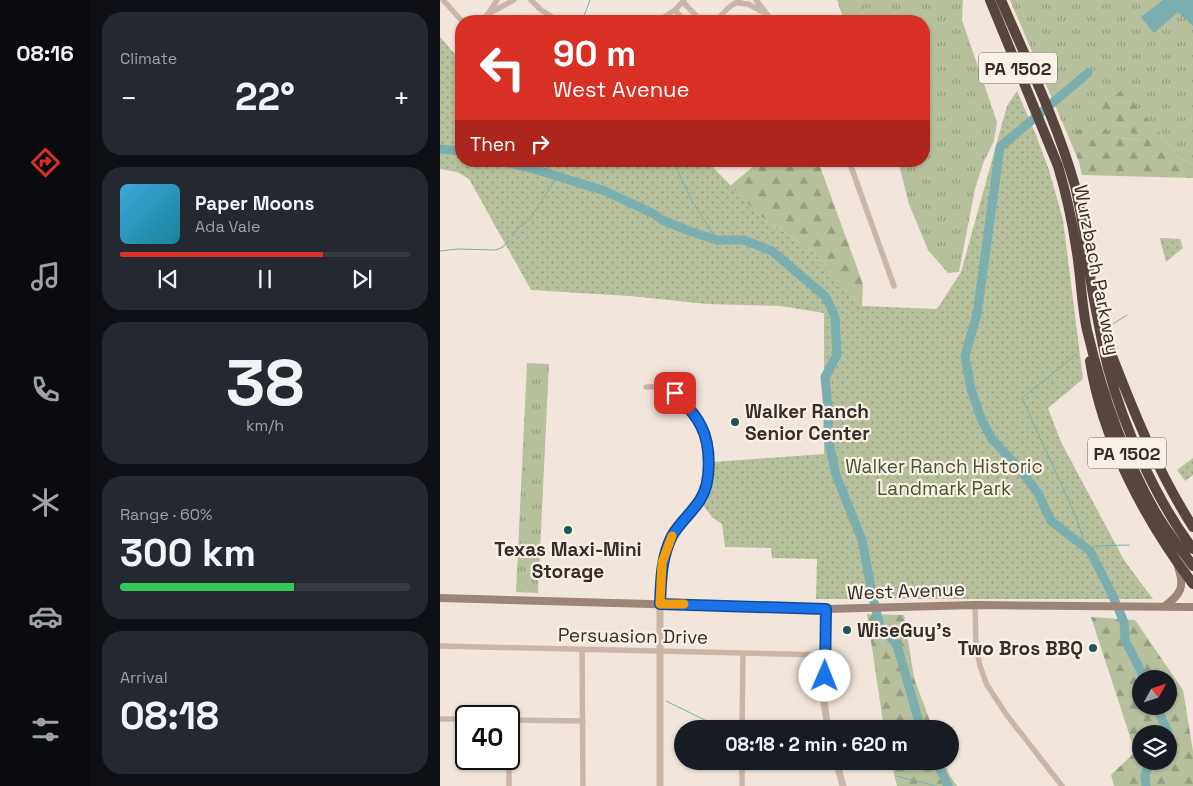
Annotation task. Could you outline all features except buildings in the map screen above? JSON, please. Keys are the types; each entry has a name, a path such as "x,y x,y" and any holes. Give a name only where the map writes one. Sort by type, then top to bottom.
{"highway":[{"name":"Wurzbach Parkway","path":"990,0 1058,166 1072,223 1087,328 1098,372 1121,440 1141,485 1157,514 1193,566"},
{"name":"Wurzbach Parkway","path":"1001,0 1055,128 1075,188 1108,367 1116,397 1141,460 1175,522 1193,549"},
{"path":"1100,323 1129,400 1155,460 1174,497 1193,527"},
{"path":"1087,328 1094,385 1104,420 1143,507 1164,543 1193,584"}],"main road":[{"path":"1165,606 1174,599 1181,587 1182,577 1177,562"},
{"name":"West Avenue","path":"440,598 826,609 975,605 1193,607"},
{"path":"1180,607 1193,612"}],"street":[{"path":"442,0 456,15"},
{"path":"488,14 497,0"},
{"path":"532,0 541,10 549,15"},
{"path":"756,0 764,13"},
{"path":"488,14 510,1"},
{"path":"667,15 684,1 695,14"},
{"path":"722,15 738,1 764,13"},
{"path":"675,10 680,15"},
{"path":"851,167 894,286"},
{"path":"646,387 656,386 675,393 693,412 702,426 708,467 705,492 677,528 662,563 660,604 660,786"},
{"path":"975,605 976,647 987,685 1006,714 1062,786"},
{"path":"826,609 824,702 827,720"},
{"name":"Persuasion Drive","path":"440,646 826,655"},
{"path":"582,649 583,786"},
{"path":"742,654 742,720"},
{"path":"440,718 455,719"},
{"path":"520,720 582,721"},
{"path":"510,770 510,786"},
{"path":"742,770 742,786"},
{"path":"839,770 844,786"}],"green space":[{"path":"837,0 963,0 962,20 997,122 994,141 984,161 975,189 959,272 948,273 928,250 909,204 900,167 930,167 930,15 842,15"},
{"path":"1010,0 1193,0 1193,165 1178,157 1159,132 1104,113 1142,140 1120,138 1090,122 1069,138"},
{"name":"Walker Ranch Historic Landmark Park","path":"440,37 455,54 455,167 713,167 760,216 813,252 862,306 937,309 961,272 1007,106 1017,91 1049,170 1063,220 1083,379 1048,408 1061,442 1124,560 1153,599 816,599 817,559 772,558 771,548 725,547 722,524 713,518 702,504 712,478 713,462 824,454 824,313 780,306 707,304 630,296 531,290 469,179 457,172 440,169"},
{"path":"1104,90 1125,93 1178,157 1193,165 1193,178 1082,175 1069,138 1090,121 1120,138 1141,140 1104,113 1097,96"},
{"path":"753,167 820,167 863,284 862,306 813,252 760,216 730,186"},
{"path":"1160,239 1180,239 1183,248 1166,262"},
{"path":"527,363 549,364 538,593 516,592"},
{"path":"1193,458 1193,475 1185,481 1177,470"},
{"path":"867,614 904,615 914,678 930,720 883,720"},
{"path":"1091,617 1135,620 1169,670 1132,670 1132,715 1178,715 1178,683 1183,690 1193,751 1193,786 1114,786 1111,775 1132,755 1132,770 1177,770 1177,725 1132,725 1132,743"},
{"path":"893,770 948,770 957,786 897,786"}],"water":[{"path":"1163,0 1193,0 1193,26 1178,12 1154,33 1141,17"}],"waterway":[{"path":"584,15 590,0"},
{"path":"1088,73 1000,147 977,314 965,356 971,389 982,421 992,439 1018,467 1038,493 1051,521 1090,551 1124,622 1125,640 1140,670"},
{"path":"440,149 455,150"},
{"path":"526,167 605,191 654,214 662,220 689,231 717,240 744,240 772,251 826,297 835,317 837,355 825,377 828,438 836,475 862,540 880,626 897,645 918,720"},
{"path":"676,167 692,201 717,240"},
{"path":"512,236 518,228 530,219 557,177"},
{"path":"440,251 458,249 496,250 503,247 509,240"},
{"path":"1111,325 1127,315"},
{"path":"1077,354 1022,398 1077,519 1085,546"},
{"path":"1089,550 1096,546 1129,545"},
{"path":"666,701 705,720"},
{"path":"1160,715 1165,725"},
{"path":"940,770 948,786"},
{"path":"1146,786 1145,775 1147,770"},
{"path":"896,776 937,786"}],"slow traffic":[{"path":"672,536 662,563 660,604 684,604"}],"place":[{"name":"Walker Ranch Senior Center","path":"735,422"},
{"name":"Texas Maxi-Mini Storage","path":"568,530"},
{"name":"WiseGuy's","path":"847,630"},
{"name":"Two Bros BBQ","path":"1093,648"}],"route":[{"path":"675,393 693,412 702,426 707,446 707,484 700,500 677,528 668,546 662,563 660,604 826,609 825,676"}]}
